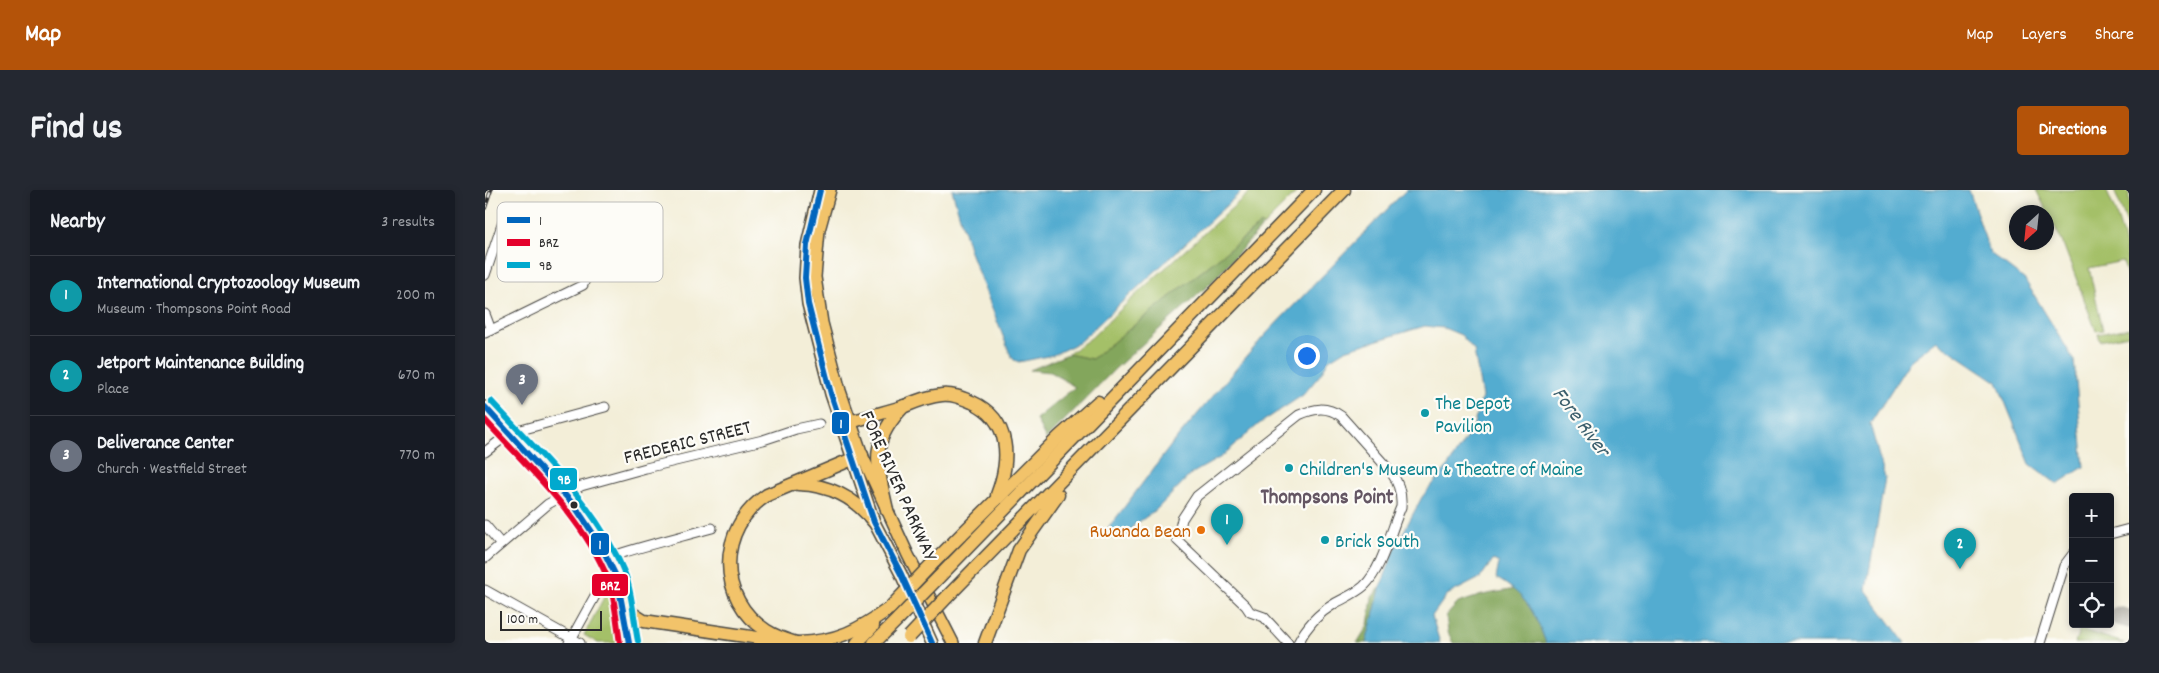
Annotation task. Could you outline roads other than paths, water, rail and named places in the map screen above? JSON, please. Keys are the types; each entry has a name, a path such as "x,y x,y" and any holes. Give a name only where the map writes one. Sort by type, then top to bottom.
{"highway":[{"path":"857,643 938,578 1028,476 1314,190"},
{"path":"906,640 947,597 1046,504 1115,425 1344,190"},
{"path":"844,418 857,420 943,394 954,395 977,405 988,414 1001,430 1005,441 1006,460 1004,477 995,500"},
{"path":"887,510 876,462 879,444 888,426 904,406"},
{"path":"797,643 765,630 747,613 733,591 728,562 732,538 739,523 749,510 767,495 858,457"},
{"path":"874,643 931,565 995,500 1028,476"},
{"path":"795,483 818,486 841,494 857,504 874,522"},
{"path":"985,643 1019,550 1046,504"},
{"path":"622,600 633,614 644,621 797,643 823,641 851,633 895,613"}],"main road":[{"name":"FORE RIVER PARKWAY","path":"820,190 821,204 812,244 808,304 858,457 874,522 901,574 932,643"},
{"name":"FORE RIVER PARKWAY","path":"821,204 830,190"},
{"path":"485,407 574,504 609,562 622,600 629,643"},
{"name":"FORE RIVER PARKWAY","path":"858,457 887,510 953,643"}],"street":[{"path":"485,275 497,240"},
{"path":"485,314 488,332 583,285 584,282"},
{"path":"485,452 510,433 605,407"},
{"path":"1288,643 1264,617 1250,612 1247,606 1177,540 1183,519 1197,496 1299,415 1312,409 1321,408 1341,416 1398,482 1401,507 1380,562 1371,578 1357,592 1333,605 1318,616 1298,643"},
{"name":"FREDERIC STREET","path":"485,558 548,504 563,494 581,486 819,424"},
{"path":"485,525 501,544"},
{"path":"570,641 609,562 641,546 679,538 712,528"},
{"path":"2114,533 2129,529"},
{"path":"2040,643 2064,566 2069,559"},
{"path":"485,590 570,641 580,643"}],"water":[{"path":"952,190 1243,190 1078,343 1053,355 1019,362 1014,360 1010,354 970,252"},
{"name":"Fore River","path":"1406,190 1969,190 1990,253 2025,280 2074,360 2084,467 2057,484 2030,464 1997,382 1936,341 1910,361 1870,424 1885,478 1866,590 1905,643 1546,643 1528,605 1515,591 1496,578 1499,563 1493,560 1480,578 1447,595 1432,616 1440,643 1366,643 1381,586 1396,546 1422,497 1448,466 1473,427 1482,397 1474,350 1461,335 1444,328 1425,326 1345,350 1329,360 1320,375 1303,395 1259,424 1221,457 1191,474 1156,510 1133,526 1127,535 1113,539 1107,530 1172,444 1264,336"}],"railway":[{"path":"485,208 491,190"}],"place":[{"name":"Deliverance Center","path":"522,405"},
{"name":"The Depot Pavilion","path":"1425,413"},
{"name":"Children's Museum & Theatre of Maine","path":"1289,468"},
{"name":"Rwanda Bean","path":"1201,530"},
{"name":"Brick South","path":"1325,540"},
{"name":"International Cryptozoology Museum","path":"1227,545"},
{"name":"Jetport Maintenance Building","path":"1960,569"}],"district":[{"name":"Thompsons Point","path":"1327,496"}]}
